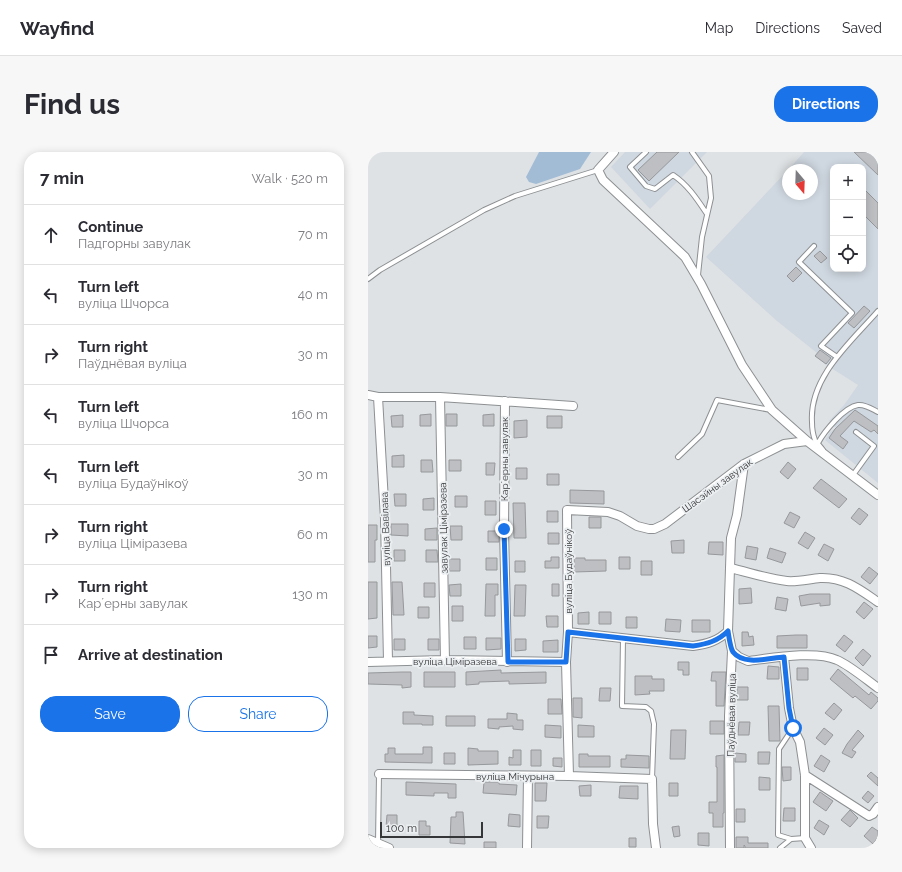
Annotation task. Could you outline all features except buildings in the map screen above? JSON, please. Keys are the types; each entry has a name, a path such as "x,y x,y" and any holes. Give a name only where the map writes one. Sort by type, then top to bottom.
{"street":[{"path":"614,152 598,170 603,180 685,257 742,366 772,410 807,441 878,495"},
{"path":"368,395 378,397 440,397 573,406"},
{"name":"вуліца Вавілава","path":"378,397 386,519 388,661"},
{"name":"завулак Ціміразева","path":"440,397 445,660"},
{"name":"Карʼерны завулак","path":"505,401 504,529 508,662"},
{"name":"Шасэйны завулак","path":"567,510 608,512 620,516 637,526 654,529 665,524 744,464 784,444 807,441"},
{"name":"Паўднёвая вуліца","path":"730,848 729,716 732,651 728,631 731,538 737,514 744,464"},
{"name":"вуліца Будаўнікоў","path":"567,510 568,632 566,662 569,776"},
{"path":"730,568 786,581 821,578 840,580 856,587 878,602"},
{"path":"568,632 693,646 706,644 721,638 728,631"},
{"path":"732,651 739,657 748,661 810,655 826,656 838,660 878,688"},
{"path":"784,657 789,708 793,728 800,742 805,775 805,838 811,848"},
{"name":"вуліца Ціміразева","path":"368,662 445,660 566,662"},
{"name":"вуліца Мічурына","path":"379,774 569,776 652,779"},
{"path":"805,775 869,816 873,814 878,807"},
{"path":"527,848 528,776"},
{"path":"652,779 653,824 656,848"},
{"path":"368,839 390,848"}],"lane":[{"path":"646,152 630,167 646,186 655,189 673,175 694,193 707,214"},
{"path":"692,152 709,176 711,198 702,237 697,278"},
{"path":"368,279 484,210 515,196 598,170"},
{"path":"814,246 799,262 852,313 821,346 837,357"},
{"path":"828,457 814,439 811,410 820,383 837,357 878,311"},
{"path":"678,457 702,434 717,400 772,410"},
{"path":"818,443 823,433 849,408 857,405 864,405 878,412"},
{"path":"852,476 874,446 856,432"},
{"path":"623,638 622,706 646,707 651,711 654,724 652,779"},
{"path":"791,840 778,835 779,749 793,728"},
{"path":"378,844 379,774"},
{"path":"780,848 791,840 805,838"}],"shaded area":[{"path":"539,152 591,152 580,169 536,184 529,182 526,177"},
{"path":"625,152 707,152 650,209 611,167"},
{"path":"804,152 878,152 878,483 825,440 830,432 836,428 829,421 844,405 858,385 815,356 817,353 777,321 706,257 782,176 782,200 818,200 818,164 793,164"}],"route":[{"path":"504,529 508,662 566,662 568,632 693,646 706,644 721,638 728,631 732,651 739,657 748,661 784,657 789,708 793,728"}]}
